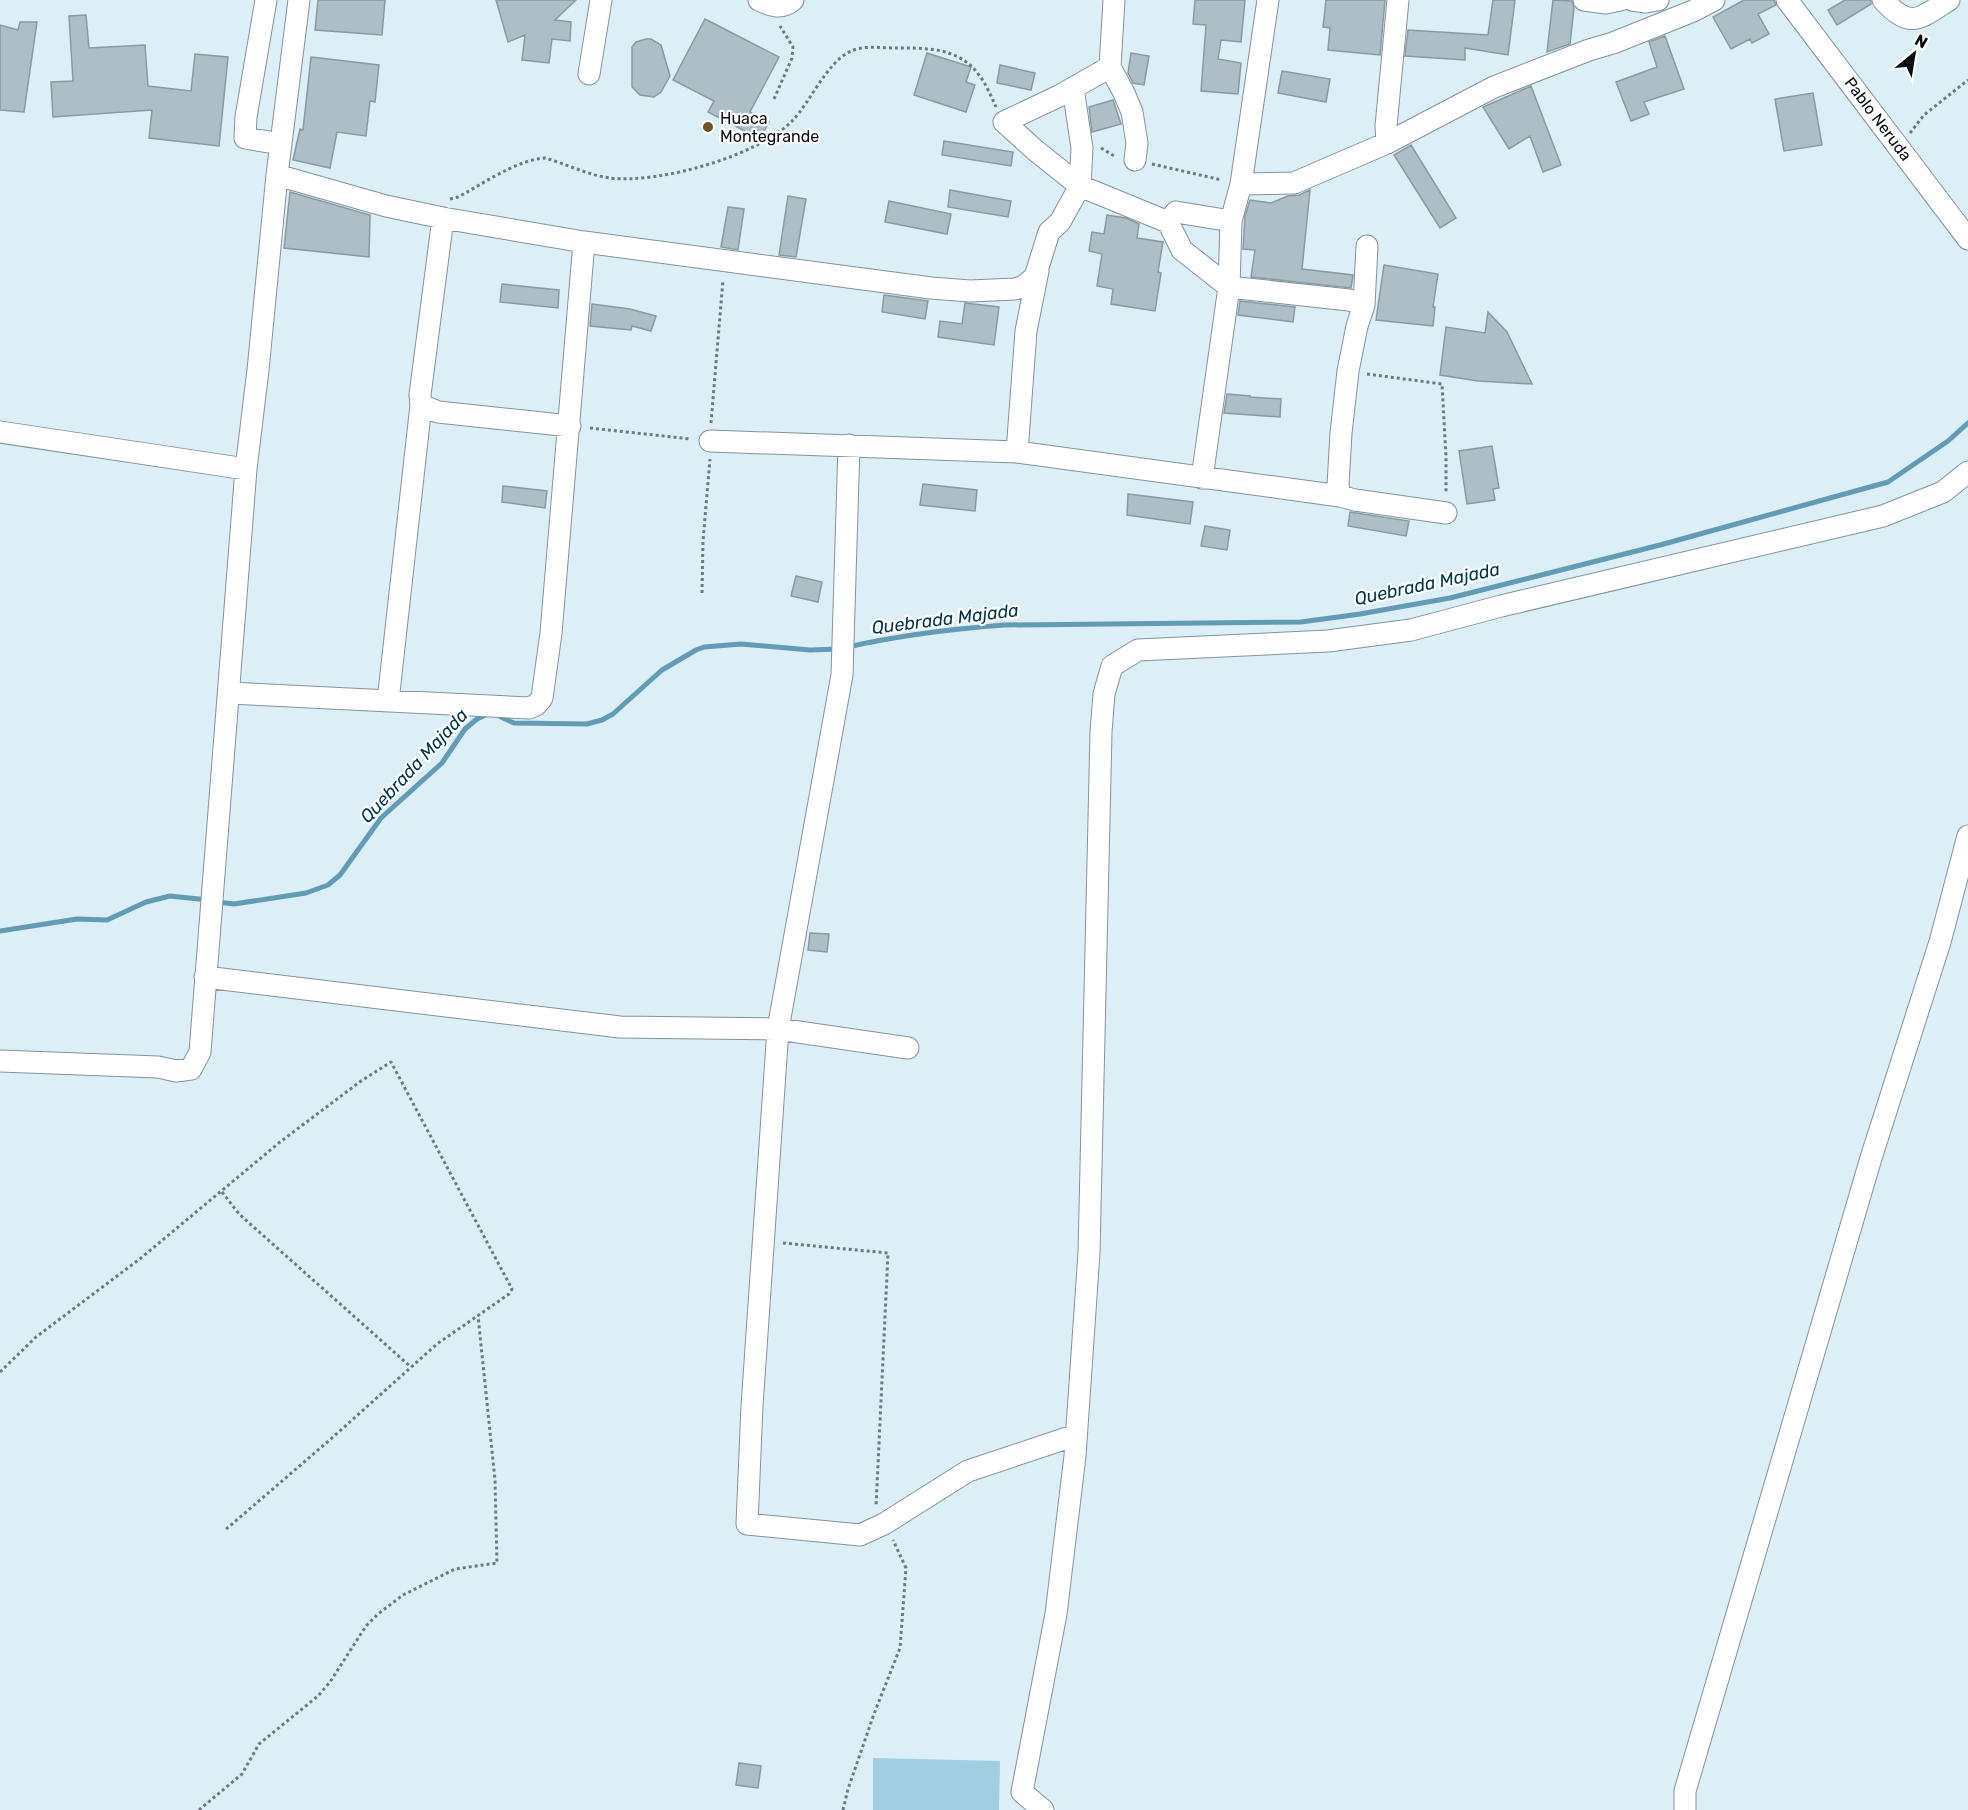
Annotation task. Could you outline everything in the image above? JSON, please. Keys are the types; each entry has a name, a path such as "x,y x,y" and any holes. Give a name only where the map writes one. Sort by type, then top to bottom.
{"street":[{"path":"266,0 246,117 245,138 281,144"},
{"path":"0,1061 158,1067 176,1071 191,1069 200,1052 204,977 246,470 277,174 299,0"},
{"path":"589,74 601,0"},
{"path":"763,2 781,7 793,0"},
{"path":"1114,0 1110,67 1131,112 1137,143 1136,160"},
{"path":"1202,478 1229,287 1231,221 1241,183 1268,0"},
{"path":"1387,142 1386,126 1398,0"},
{"path":"1584,0 1606,3 1620,0"},
{"path":"1632,0 1646,2 1658,0"},
{"path":"1676,0 1688,5 1709,3"},
{"name":"Pablo Neruda","path":"1787,0 1968,238"},
{"path":"1883,0 1900,16 1912,19 1928,14 1949,0"},
{"path":"1241,183 1294,183 1387,142 1494,87 1613,43 1709,3"},
{"path":"1110,67 1004,122 1080,186 1168,222 1182,250 1229,287 1349,300 1364,305"},
{"path":"1017,452 1026,331 1038,270 1049,231 1060,222 1080,186 1082,148 1072,88"},
{"path":"277,174 386,206 442,210 584,242 931,288 970,291 1019,288 1030,282 1038,270"},
{"path":"388,701 442,210"},
{"path":"1168,222 1176,212 1231,221"},
{"path":"229,693 529,708 536,705 542,698 551,633 584,242"},
{"path":"1340,496 1341,433 1348,371 1357,326 1364,305 1367,246"},
{"path":"421,405 438,412 570,426"},
{"path":"0,432 246,470"},
{"path":"710,441 1017,452 1340,496 1365,502 1446,513"},
{"path":"849,445 842,675 778,1029 747,1524 860,1535 885,1524 968,1471 1076,1435"},
{"path":"1043,1810 1023,1792 1056,1614 1076,1435 1089,1253 1101,732 1104,694 1112,666 1138,650 1328,641 1411,630 1501,606 1882,516 1943,492 1968,472"},
{"path":"1685,1810 1685,1791 1871,1158 1940,942 1968,836"},
{"path":"204,977 620,1027 778,1029 908,1048"}],"path":[{"path":"763,2 793,47 791,63 774,99"},
{"path":"442,210 458,197 534,159 545,158 609,178 652,177 709,164 762,144 780,132 800,112 841,57 863,48 930,48 962,59 981,77 1004,122"},
{"path":"1899,147 1924,115 1968,80"},
{"path":"1081,139 1087,140 1116,157 1241,183"},
{"path":"702,593 703,541 724,261"},
{"path":"1348,371 1442,384 1446,513"},
{"path":"570,426 710,441"},
{"path":"0,1372 36,1337 141,1258 280,1142 361,1081 391,1062 512,1289 509,1294 451,1333 224,1531"},
{"path":"222,1192 239,1214 411,1367"},
{"path":"764,1241 888,1253 876,1506 906,1568 900,1648 874,1714 843,1810"},
{"path":"199,1810 242,1774 260,1744 318,1696 330,1682 366,1626 378,1614 403,1595 456,1569 497,1563 495,1480 478,1316"}],"shaded area":[{"path":"873,1758 1000,1761 999,1810 873,1810"}],"building":[{"path":"318,0 385,0 382,35 315,30"},
{"path":"496,0 576,0 555,20 571,22 570,41 552,39 549,63 522,60 525,35 508,42"},
{"path":"1195,0 1245,0 1241,42 1221,40 1218,59 1241,63 1238,94 1201,91 1206,25 1193,24"},
{"path":"1326,0 1385,0 1380,55 1328,50 1330,28 1323,27"},
{"path":"1493,0 1515,0 1508,55 1465,48 1465,60 1405,56 1408,30 1488,35"},
{"path":"1553,0 1572,1 1574,8 1570,44 1547,52"},
{"path":"1744,0 1774,0 1776,5 1758,14 1769,34 1752,43 1750,39 1731,49 1713,17"},
{"path":"1845,0 1871,0 1871,4 1837,25 1828,10"},
{"path":"86,15 89,48 145,45 148,86 191,91 195,54 228,57 219,146 149,138 152,110 53,117 51,82 73,81 69,16"},
{"path":"705,19 779,57 750,112 769,122 760,139 708,112 714,101 673,80"},
{"path":"20,22 37,22 24,112 0,110 0,25 18,30"},
{"path":"1665,36 1684,89 1644,102 1649,114 1631,121 1616,82 1657,67 1649,42"},
{"path":"651,39 661,45 670,76 661,92 654,97 640,95 632,87 632,47 636,42"},
{"path":"927,53 971,67 966,82 975,85 966,112 914,95"},
{"path":"1131,53 1149,56 1144,85 1133,83 1128,73"},
{"path":"311,57 379,65 375,102 370,101 366,136 337,132 330,168 293,160 300,129 303,130"},
{"path":"1000,65 1035,73 1031,90 997,83"},
{"path":"1282,71 1330,79 1326,102 1278,93"},
{"path":"1531,86 1561,165 1543,172 1530,136 1509,149 1483,107"},
{"path":"1813,93 1822,145 1784,151 1775,99"},
{"path":"1113,100 1121,124 1092,132 1089,107"},
{"path":"944,141 1013,152 1011,166 942,155"},
{"path":"1411,145 1456,218 1440,228 1394,155"},
{"path":"950,190 1011,201 1008,217 948,207"},
{"path":"1310,190 1302,269 1353,275 1351,288 1251,277 1255,250 1243,249 1245,216 1250,200 1271,203"},
{"path":"290,192 370,215 369,257 284,248"},
{"path":"788,196 806,199 796,257 779,255"},
{"path":"889,201 951,214 947,234 885,222"},
{"path":"728,207 744,209 738,250 721,247"},
{"path":"1107,215 1126,218 1139,224 1137,238 1163,242 1155,311 1111,304 1113,289 1097,286 1102,254 1089,251 1092,232 1104,234"},
{"path":"1384,265 1438,274 1433,307 1435,307 1433,326 1376,320"},
{"path":"502,284 559,290 558,308 500,302"},
{"path":"884,295 928,301 925,319 882,312"},
{"path":"1240,301 1295,307 1293,322 1238,315"},
{"path":"965,303 999,307 994,345 938,337 940,321 962,324"},
{"path":"592,304 630,309 656,316 651,331 632,326 631,330 590,326"},
{"path":"1488,312 1507,332 1532,384 1478,381 1440,375 1446,327 1485,333"},
{"path":"1227,394 1281,399 1280,417 1224,413"},
{"path":"1492,446 1499,488 1493,489 1495,500 1467,504 1459,451"},
{"path":"923,484 977,490 975,511 920,505"},
{"path":"503,486 547,491 545,508 502,502"},
{"path":"1128,494 1193,502 1190,524 1127,515"},
{"path":"1350,512 1409,521 1406,536 1348,526"},
{"path":"1205,526 1230,530 1227,550 1201,546"},
{"path":"796,576 822,582 818,602 791,596"},
{"path":"810,933 829,934 827,952 808,950"},
{"path":"739,1763 761,1766 758,1788 736,1785"}],"waterway":[{"name":"Quebrada Majada","path":"848,647 926,633 1004,625 1301,622 1450,598 1660,545 1888,482 1948,441 1968,423"},
{"name":"Quebrada Majada","path":"497,715 514,723 587,724 602,720 613,714 662,670 704,647 741,644 810,650 839,649"},
{"name":"Quebrada Majada","path":"217,902 234,904 306,893 328,885 340,875 381,818 442,763 465,729 477,719 488,714"},
{"name":"Quebrada Majada","path":"0,931 77,919 107,920 146,902 170,896 208,900"}],"place":[{"name":"Huaca Montegrande","path":"708,127"}]}
